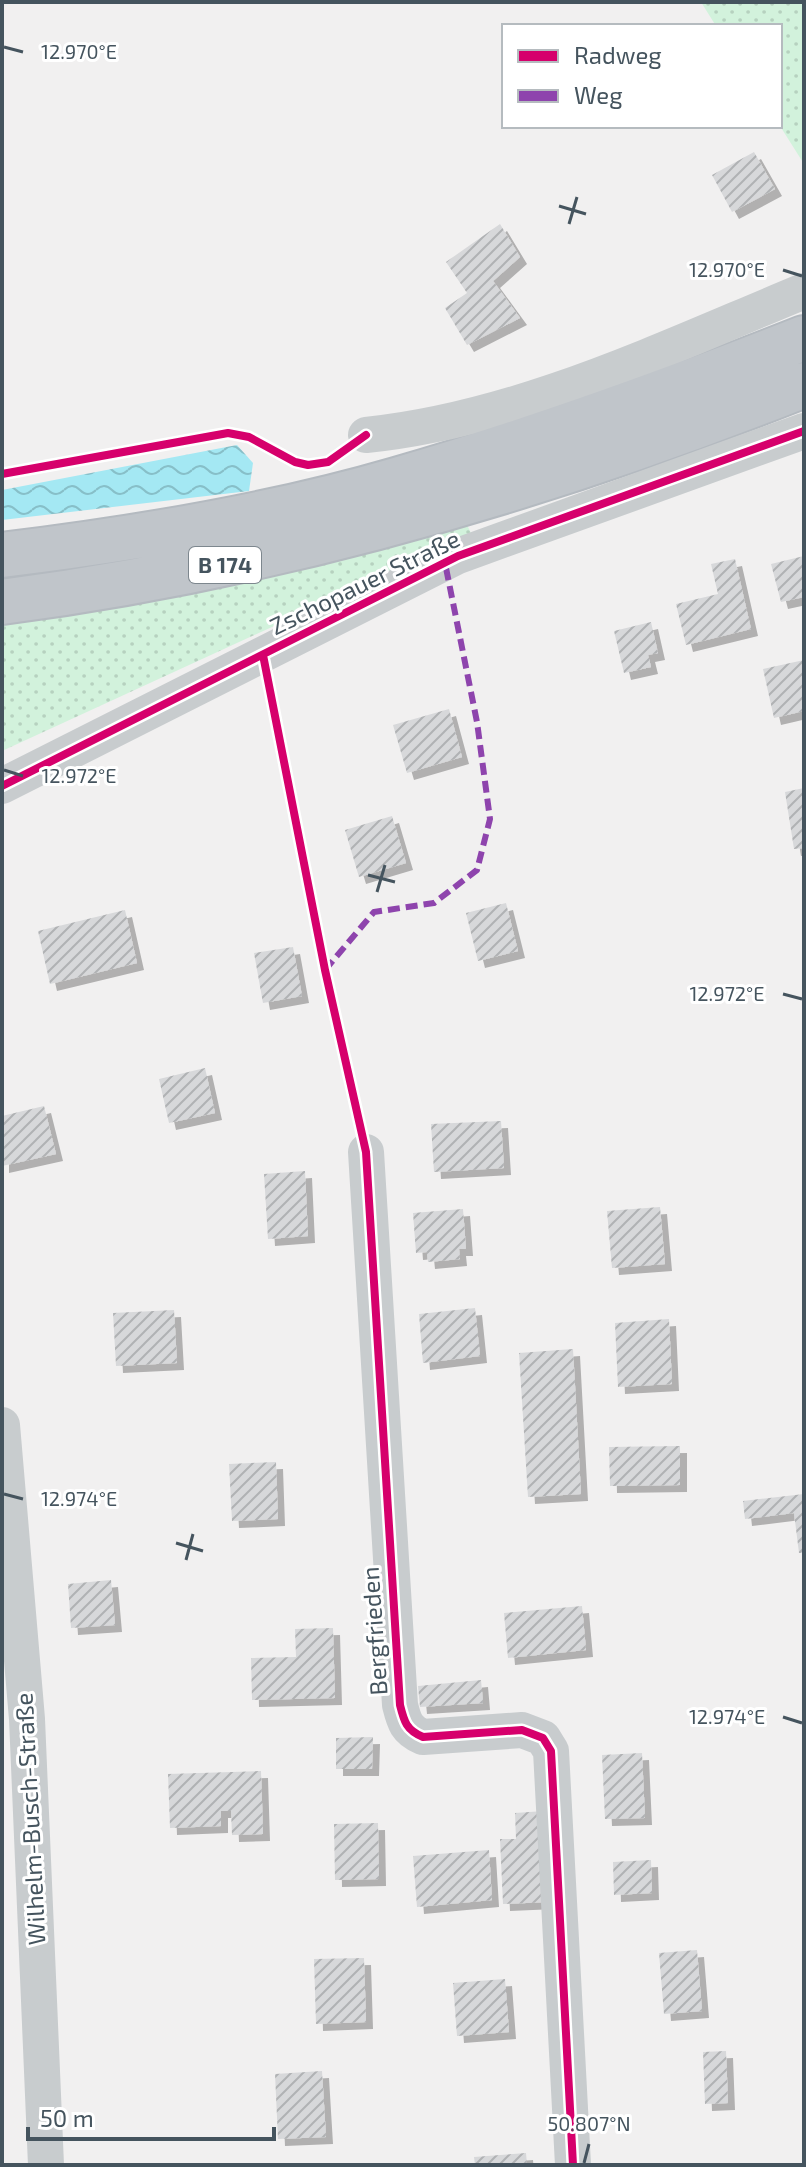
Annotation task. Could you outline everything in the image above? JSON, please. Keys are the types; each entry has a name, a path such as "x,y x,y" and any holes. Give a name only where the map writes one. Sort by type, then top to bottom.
{"highway":[{"name":"B 174","path":"2,555 167,530 395,481 675,389 804,338"},
{"name":"B 174","path":"2,602 237,563 350,537 687,432 804,385"}],"street":[{"path":"366,435 421,429 498,409 604,373 804,291"},
{"name":"Zschopauer Straße","path":"2,786 458,556 804,431"},
{"name":"Bergfrieden","path":"366,1152 400,1705 404,1722 412,1733 423,1737 522,1730 543,1738 551,1751 573,2165"},
{"name":"Wilhelm-Busch-Straße","path":"2,1425 27,1719 46,2165"}],"green space":[{"path":"701,2 804,2 804,164 781,128 782,24 715,24"},
{"path":"467,525 472,535 2,751 2,625 340,558"}],"water":[{"path":"237,445 253,463 249,491 2,520 2,490"}],"building":[{"path":"754,152 775,189 732,212 712,175"},
{"path":"500,224 520,257 493,281 520,318 467,345 445,308 467,293 446,262"},
{"path":"804,556 804,597 781,602 771,564"},
{"path":"735,559 751,629 686,645 676,604 718,594 711,564"},
{"path":"651,622 658,653 648,655 651,667 624,673 614,631"},
{"path":"804,660 804,711 774,718 763,669"},
{"path":"449,709 462,757 407,773 393,725"},
{"path":"804,788 804,848 794,849 785,792"},
{"path":"392,816 406,863 359,877 345,830"},
{"path":"506,903 518,951 478,961 466,913"},
{"path":"125,910 137,963 50,984 38,931"},
{"path":"293,947 302,996 263,1003 254,953"},
{"path":"205,1068 215,1113 169,1123 159,1079"},
{"path":"44,1106 56,1154 2,1166 2,1116"},
{"path":"501,1121 504,1168 434,1172 431,1124"},
{"path":"305,1171 308,1236 268,1239 264,1174"},
{"path":"660,1207 665,1264 612,1268 607,1211"},
{"path":"463,1209 466,1249 459,1249 460,1259 428,1262 427,1252 416,1253 413,1213"},
{"path":"475,1308 480,1356 423,1363 419,1314"},
{"path":"174,1310 177,1363 116,1366 113,1313"},
{"path":"669,1319 672,1384 618,1387 615,1323"},
{"path":"573,1349 581,1494 528,1497 519,1353"},
{"path":"680,1446 680,1485 610,1486 609,1447"},
{"path":"276,1462 278,1519 232,1521 229,1464"},
{"path":"804,1494 804,1553 799,1553 794,1513 745,1519 743,1501"},
{"path":"111,1580 115,1625 71,1628 68,1584"},
{"path":"582,1606 586,1650 508,1658 504,1613"},
{"path":"333,1628 335,1698 252,1700 251,1658 296,1657 295,1629"},
{"path":"481,1680 483,1703 420,1707 418,1686"},
{"path":"373,1737 372,1769 336,1769 336,1738"},
{"path":"642,1753 645,1818 605,1819 602,1755"},
{"path":"261,1771 263,1834 232,1835 231,1811 221,1811 221,1826 170,1828 168,1774"},
{"path":"544,1811 549,1902 503,1904 500,1839 516,1839 515,1813"},
{"path":"378,1823 379,1879 335,1880 334,1824"},
{"path":"489,1850 492,1900 417,1907 413,1856"},
{"path":"651,1860 652,1893 614,1895 613,1862"},
{"path":"697,1950 702,2011 664,2014 659,1953"},
{"path":"364,1958 366,2022 316,2024 314,1959"},
{"path":"505,1979 509,2032 457,2036 453,1983"},
{"path":"726,2051 728,2103 705,2104 703,2052"},
{"path":"322,2071 326,2137 278,2139 275,2074"},
{"path":"526,2153 527,2165 475,2165 474,2157"}],"marked path":[{"path":"325,970 374,912 434,903 477,870 490,819 477,722 444,558"}],"cycle path":[{"path":"2,786 458,556 804,431"},
{"path":"2,474 228,433 249,437 295,462 308,465 328,462 366,435"},
{"path":"263,655 325,970 366,1152 400,1705 407,1724 423,1737 522,1730 543,1738 551,1751 573,2165"}]}
